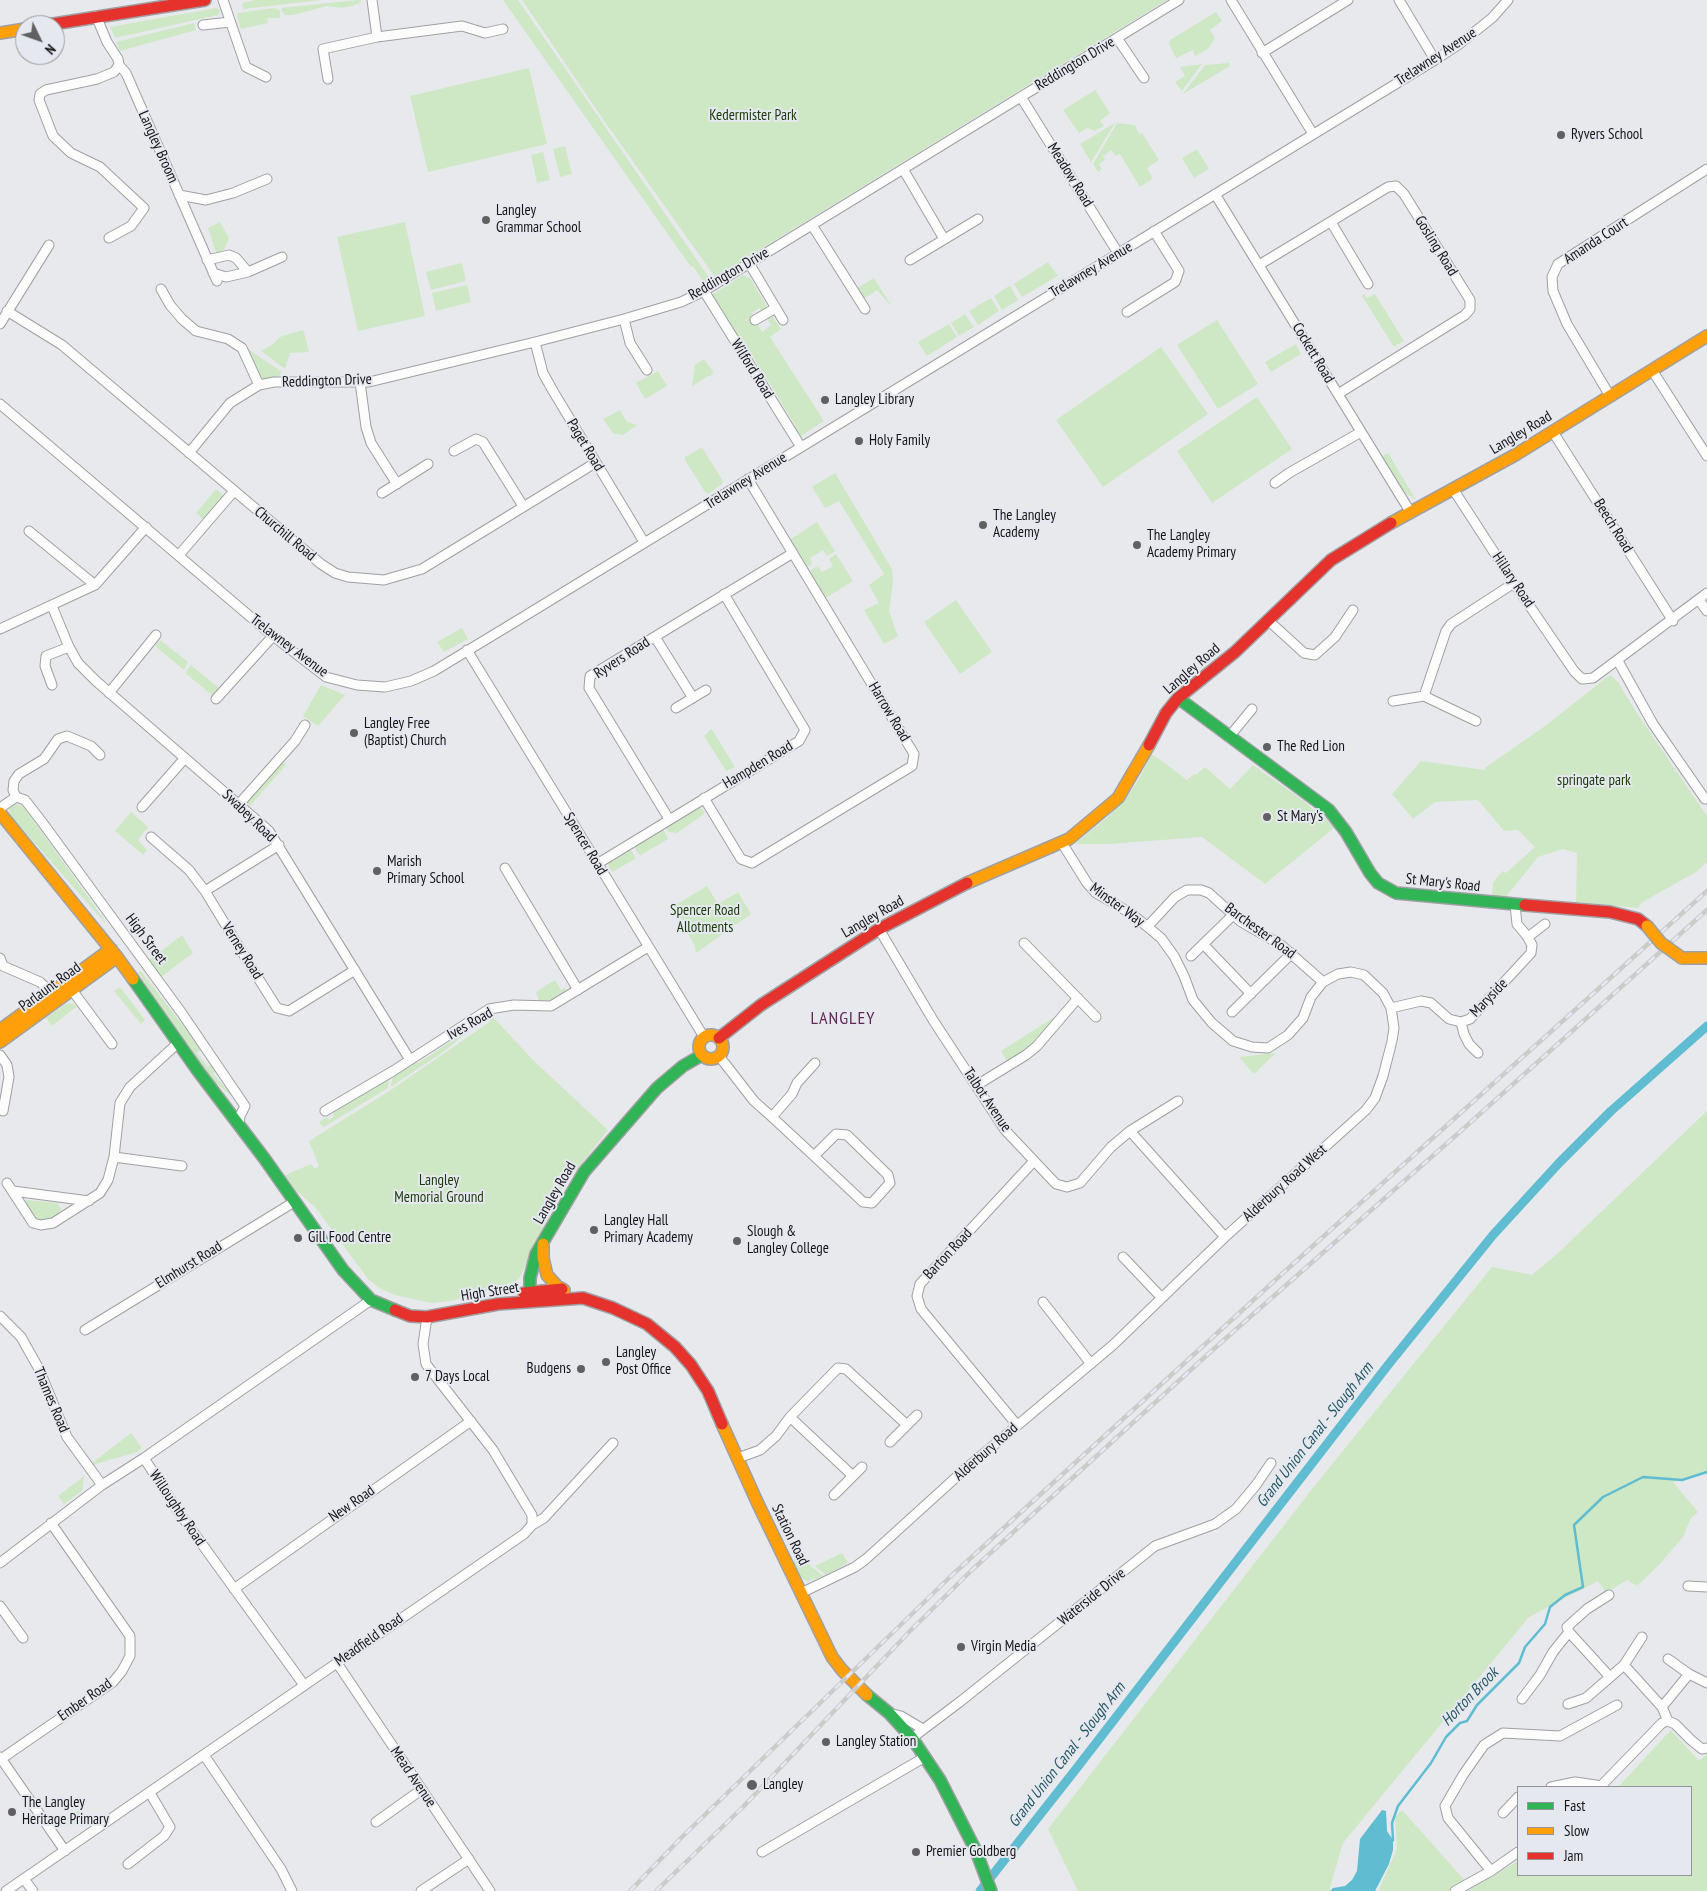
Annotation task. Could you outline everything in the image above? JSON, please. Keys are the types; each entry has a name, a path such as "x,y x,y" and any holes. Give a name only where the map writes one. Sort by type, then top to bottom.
{"street":[{"path":"65,22 172,2 206,0"},
{"path":"223,0 246,67 266,77"},
{"path":"372,0 377,37"},
{"name":"Reddington Drive","path":"189,453 230,403 259,385 274,382 369,382 535,342 680,302 704,291 1180,0"},
{"path":"1231,0 1313,134"},
{"path":"1262,53 1332,4 1348,0"},
{"path":"1399,0 1435,60"},
{"name":"Trelawney Avenue","path":"0,404 272,636 326,677 357,685 384,687 434,671 1216,194 1458,45 1492,18 1508,0"},
{"name":"Langley Broom","path":"96,16 107,42 118,59 119,65 126,73 215,277 226,277 248,272"},
{"path":"203,25 230,22"},
{"path":"328,79 323,49 377,37 462,26 484,33 503,29"},
{"path":"0,33 15,31"},
{"path":"1118,38 1144,78"},
{"path":"109,238 131,226 144,208 100,167 71,153 53,136 39,100 40,94 46,90 98,79 114,72 119,65"},
{"name":"Meadow Road","path":"1021,97 1118,253"},
{"path":"903,168 944,239"},
{"name":"Amanda Court","path":"1610,396 1567,324 1553,291 1552,277 1558,264 1707,169"},
{"path":"179,195 206,200 233,193 266,180"},
{"name":"Gosling Road","path":"1259,266 1388,187 1396,186 1404,194 1470,300 1470,309 1465,315 1338,394"},
{"name":"Cockett Road","path":"1216,194 1411,513"},
{"path":"910,260 978,219"},
{"path":"1331,222 1368,284"},
{"path":"812,225 865,309"},
{"path":"1127,312 1175,282 1179,272 1154,231"},
{"path":"0,324 49,245"},
{"path":"207,260 229,255 236,258 248,272 282,257"},
{"path":"749,263 783,320"},
{"path":"161,289 170,305 196,331 228,339 242,348 259,385"},
{"name":"Wilford Road","path":"704,291 801,447"},
{"path":"754,320 776,308"},
{"name":"Churchill Road","path":"7,311 68,350 321,564 335,573 348,577 384,580 422,569 595,463"},
{"path":"624,319 630,343 647,370"},
{"name":"Langley Road","path":"719,1038 761,1005 879,929 970,882 1062,843 1118,798 1132,778 1166,713 1178,698 1235,652 1331,560 1372,533 1411,513 1553,432 1707,336"},
{"name":"Paget Road","path":"535,342 543,373 595,463 644,542"},
{"path":"1652,370 1707,456"},
{"path":"360,382 366,427 371,443 396,484"},
{"path":"1274,483 1361,432"},
{"name":"Beech Road","path":"1553,432 1673,621"},
{"path":"454,451 476,439 483,442 523,506"},
{"path":"382,493 428,464"},
{"name":"Harrow Road","path":"704,798 741,859 752,863 912,766 914,754 748,479"},
{"name":"Hillary Road","path":"1453,489 1574,671 1582,679 1593,678 1618,661"},
{"path":"179,555 234,491"},
{"path":"0,628 95,585 146,527"},
{"path":"30,531 95,585"},
{"name":"Ryvers Road","path":"669,819 589,688 590,676 793,553"},
{"path":"1424,696 1446,631 1451,624 1514,583"},
{"path":"1705,799 1653,724 1618,661 1673,621 1707,593"},
{"name":"Hampden Road","path":"597,864 799,741 806,730 724,594"},
{"path":"1699,600 1707,611"},
{"name":"Swabey Road","path":"52,606 68,647 78,663 109,693 268,831 279,845 410,1060"},
{"path":"1269,621 1304,653 1315,655 1335,637 1353,610"},
{"path":"109,693 156,636"},
{"path":"216,699 272,636"},
{"path":"655,637 693,698"},
{"path":"52,685 45,666 46,656 68,647"},
{"name":"Spencer Road","path":"467,650 704,1037"},
{"path":"676,708 706,690"},
{"path":"1393,701 1424,696 1476,721"},
{"name":"St Mary's Road","path":"1178,698 1229,738 1329,810 1340,822 1378,883 1396,893 1610,912 1638,919 1647,926 1661,943 1682,958 1707,958"},
{"path":"1229,738 1252,709"},
{"path":"239,804 295,741 305,725"},
{"path":"0,808 16,797 13,790 14,781 19,774 44,760 58,739 67,736 91,746 100,755"},
{"path":"142,807 186,758"},
{"name":"High Street","path":"16,797 25,800 181,1012 245,1106 240,1120"},
{"name":"High Street","path":"0,813 114,953 214,1092 240,1120 294,1202 343,1270 363,1293 372,1300 410,1316 427,1317 448,1315 486,1300 535,1294"},
{"name":"Verney Road","path":"151,837 189,870 205,892 277,1008 289,1011 355,970"},
{"name":"Minster Way","path":"1062,843 1087,884 1096,893 1132,914 1161,938 1174,956 1193,1000 1212,1023 1233,1041 1252,1048 1268,1048 1288,1035 1303,1018 1311,997 1323,982"},
{"path":"205,892 279,845"},
{"path":"505,868 578,990"},
{"name":"Barchester Road","path":"1148,926 1175,897 1187,890 1201,890 1209,893 1233,914 1292,953 1323,982"},
{"path":"1515,905 1517,924 1528,937 1545,924"},
{"path":"1191,956 1233,914"},
{"name":"Talbot Avenue","path":"879,929 933,1020 1005,1130 1056,1184 1067,1187 1080,1182 1111,1147 1130,1131 1178,1102"},
{"name":"Maryside","path":"1390,1008 1421,1001 1430,1003 1449,1019 1461,1022 1470,1019 1531,953 1532,945 1528,937"},
{"path":"1024,943 1096,1016"},
{"path":"1203,944 1251,994"},
{"name":"Ives Road","path":"325,1111 410,1060 489,1009 514,1006 551,1006 648,947"},
{"name":"Parlaunt Road","path":"0,1030 54,996 114,953"},
{"path":"1232,1012 1292,953"},
{"path":"0,958 3,966 40,982 54,996"},
{"path":"1323,982 1338,974 1351,972 1364,975 1383,993 1390,1008"},
{"path":"68,986 112,1044"},
{"name":"Parlaunt Road","path":"0,1042 54,996"},
{"path":"977,1085 1026,1055 1037,1046 1078,998"},
{"name":"Alderbury Road West","path":"1161,1297 1366,1110 1375,1098 1392,1043 1394,1028 1390,1008"},
{"path":"1461,1022 1469,1044 1478,1053"},
{"path":"711,1035 722,1041 723,1049 719,1056 708,1059 702,1055 699,1046 704,1037 711,1035"},
{"path":"7,1183 33,1223 41,1225 52,1223 100,1193 108,1180 114,1157 120,1103 130,1087 178,1043"},
{"path":"0,1055 7,1065 9,1077 2,1110"},
{"name":"Langley Road","path":"535,1294 543,1244 587,1167 657,1088 683,1066 702,1055"},
{"path":"719,1056 754,1101 863,1202 872,1202 890,1183 888,1175 846,1135 836,1134 814,1156"},
{"path":"772,1117 792,1094 797,1082 815,1063"},
{"path":"1130,1131 1226,1237"},
{"path":"114,1157 182,1166"},
{"name":"Barton Road","path":"1017,1425 921,1309 917,1296 920,1284 1034,1161"},
{"path":"13,1191 89,1201"},
{"name":"Elmhurst Road","path":"85,1330 294,1202"},
{"path":"543,1244 543,1258 547,1275 562,1289 583,1298"},
{"path":"1123,1257 1161,1297"},
{"path":"535,1294 562,1289"},
{"name":"Station Road","path":"535,1294 583,1298 614,1308 647,1324 675,1347 691,1365 708,1392 823,1641 837,1663 869,1696 889,1713 912,1738 925,1757 940,1780 976,1851 991,1891"},
{"name":"Alderbury Road","path":"801,1593 856,1567 866,1559 963,1471 1113,1345 1161,1297"},
{"name":"Willoughby Road","path":"304,1686 178,1511 144,1458 372,1300"},
{"path":"1043,1302 1091,1364"},
{"name":"Thames Road","path":"0,1316 20,1338 39,1369 67,1437 102,1485"},
{"path":"427,1317 422,1344 426,1364 493,1450 532,1515 532,1525"},
{"path":"738,1458 760,1450 776,1436 790,1417 838,1368 846,1369 907,1425"},
{"path":"890,1442 916,1415"},
{"path":"790,1417 853,1476"},
{"name":"New Road","path":"234,1588 471,1421"},
{"name":"Meadfield Road","path":"6,1891 524,1534 532,1525 544,1518 613,1443"},
{"path":"0,1563 102,1485 144,1458"},
{"name":"Waterside Drive","path":"912,1738 1154,1546 1215,1524 1236,1509 1271,1463"},
{"path":"834,1495 862,1466"},
{"name":"Ember Road","path":"0,1758 113,1682 122,1671 130,1656 130,1636 51,1523"},
{"path":"1688,1586 1707,1587"},
{"path":"1609,1595 1587,1609 1567,1627 1569,1632 1610,1677"},
{"path":"0,1606 23,1638"},
{"path":"1522,1699 1553,1652 1569,1632"},
{"path":"1568,1704 1586,1698 1624,1665 1642,1637"},
{"path":"1668,1659 1707,1684"},
{"name":"Mead Avenue","path":"336,1663 490,1891"},
{"path":"1624,1665 1662,1707 1668,1721"},
{"path":"1662,1707 1689,1674"},
{"path":"1491,1871 1448,1818 1445,1806 1463,1775 1484,1745 1503,1733 1560,1736 1617,1705"},
{"path":"889,1713 901,1716 923,1729"},
{"path":"1602,1786 1662,1723 1668,1721 1676,1724 1702,1749 1707,1748"},
{"path":"204,1755 281,1869 292,1891"},
{"path":"762,1852 925,1757"},
{"path":"0,1758 64,1852"},
{"path":"1556,1786 1575,1782 1596,1786"},
{"path":"376,1822 421,1790"},
{"path":"128,1864 164,1836 170,1826 150,1792"},
{"path":"1503,1812 1517,1798"},
{"path":"1455,1891 1491,1871 1517,1853"},
{"path":"421,1891 469,1859"},
{"path":"24,1879 33,1891"}],"green space":[{"path":"256,0 322,0 243,9 242,3"},
{"path":"361,0 361,2 352,6 341,8 327,6 293,15 284,15 281,8"},
{"path":"503,0 518,0 710,279 704,283 693,266 691,267"},
{"name":"Kedermister Park","path":"522,0 1167,0 715,277 607,125"},
{"path":"216,8 220,10 218,15 115,38 110,27"},
{"path":"274,8 280,11 280,18 267,18 268,23 241,29 237,16 238,13"},
{"path":"1216,12 1222,21 1210,30 1215,38 1208,49 1195,56 1193,50 1176,58 1169,44 1170,40"},
{"path":"194,23 196,30 120,51 116,42"},
{"path":"1229,63 1230,66 1183,94 1205,65"},
{"path":"1202,64 1182,91 1175,82 1185,76 1180,67"},
{"path":"529,68 547,144 428,172 410,96"},
{"path":"1095,90 1110,113 1100,121 1104,126 1095,131 1087,128 1079,133 1063,110"},
{"path":"1115,123 1091,162 1080,144"},
{"path":"1117,123 1135,125 1139,134 1142,133 1159,160 1147,168 1152,177 1151,180 1140,187 1120,154 1116,156 1111,150 1103,156 1105,160 1099,164 1102,169 1098,172 1093,164"},
{"path":"565,146 572,174 560,177 553,149"},
{"path":"1197,149 1209,169 1194,178 1182,158"},
{"path":"543,152 550,180 537,183 531,155"},
{"path":"220,222 229,238 224,250 216,252 208,228"},
{"path":"405,222 425,316 358,331 337,237"},
{"path":"1048,262 1058,276 1022,297 1014,284"},
{"path":"462,263 466,281 431,290 426,272"},
{"path":"743,275 750,278 766,305 767,310 763,313 759,308 752,313 762,332 771,325 766,317 772,316 781,329 770,337 824,421 799,437 792,427 795,425 752,355 746,357 711,303 713,294"},
{"path":"874,278 891,305 877,290 863,299 852,291"},
{"path":"467,285 471,302 436,311 432,293"},
{"path":"1009,286 1018,300 1002,310 994,296"},
{"path":"1364,294 1367,298 1375,294 1404,341 1394,347 1362,296"},
{"path":"991,298 999,311 978,325 969,311"},
{"path":"965,314 974,327 959,336 951,323"},
{"path":"1217,320 1258,384 1218,409 1177,345"},
{"path":"949,324 957,337 927,356 918,342"},
{"path":"302,330 309,352 290,353 285,369 261,351 272,345 280,337"},
{"path":"1296,344 1301,354 1271,372 1265,362"},
{"path":"245,347 282,372 279,376 259,380"},
{"path":"1161,347 1208,414 1103,487 1056,420"},
{"path":"704,359 714,373 692,386 695,365"},
{"path":"658,371 667,386 645,399 636,383"},
{"path":"1257,397 1292,449 1212,503 1177,451"},
{"path":"620,410 627,422 637,425 623,435 613,433 603,419"},
{"path":"701,448 723,481 722,484 708,494 685,460 685,457"},
{"path":"1388,453 1416,500 1401,490 1380,457"},
{"path":"835,473 892,569 893,583 889,611 898,636 884,644 864,610 879,603 869,585 884,574 839,501 825,508 812,487"},
{"path":"216,489 223,495 222,498 203,519 196,513"},
{"path":"817,522 835,551 827,556 823,550 810,558 812,564 805,568 789,540"},
{"path":"836,554 853,581 824,599 807,573 818,566 822,572 833,566 829,559"},
{"path":"956,600 992,652 960,674 924,622"},
{"path":"462,628 468,639 444,652 437,642"},
{"path":"160,640 188,662 184,670 155,646"},
{"path":"191,665 219,688 214,695 185,673"},
{"name":"springate park","path":"1610,675 1618,682 1636,712 1707,816 1707,862 1696,872 1641,903 1638,908 1576,902 1577,853 1563,849 1538,857 1505,898 1492,897 1493,883 1498,876 1503,871 1506,873 1535,847 1518,830 1504,831 1478,800 1435,802 1413,819 1392,794 1421,761 1485,770 1486,767 1545,726"},
{"path":"321,685 345,695 318,726 303,716"},
{"path":"711,729 735,767 726,771 704,736"},
{"path":"1151,754 1187,780 1205,767 1230,789 1253,765 1304,801 1319,815 1322,814 1334,828 1265,884 1202,837 1109,844 1075,844 1108,817 1125,799 1138,781"},
{"path":"282,761 286,765 250,806 247,803"},
{"path":"14,804 23,806 105,923 10,815 9,808"},
{"path":"699,807 704,811 704,814 677,833 669,832 665,827"},
{"path":"131,812 148,827 138,840 147,850 143,855 115,831"},
{"path":"663,829 668,839 639,855 634,846"},
{"path":"627,851 632,851 635,859 612,872 607,863"},
{"name":"Spencer Road Allotments","path":"707,886 718,904 738,892 751,914 696,953 695,946 672,907"},
{"path":"182,935 193,953 161,977 148,961"},
{"path":"141,971 201,1049 197,1053 208,1067 212,1063 217,1069 213,1074 225,1087 229,1085 237,1100 207,1076 199,1067 138,972"},
{"path":"555,980 561,990 566,988 565,992 553,999 540,1003 536,992"},
{"path":"120,987 145,1020 141,1024 114,991"},
{"path":"70,1003 77,1006 52,1026 46,1018"},
{"path":"1056,1016 1026,1050 1007,1061 1001,1051"},
{"name":"Langley Memorial Ground","path":"493,1017 534,1061 608,1130 563,1187 520,1277 516,1281 451,1301 431,1303 395,1295 381,1289 368,1279 315,1207 281,1177 311,1164 315,1169 319,1166 309,1141 391,1090 488,1023"},
{"path":"479,1023 443,1052 391,1087 393,1074 415,1061 418,1063"},
{"path":"1276,1053 1254,1074 1239,1057"},
{"path":"389,1077 388,1088 324,1127 321,1125 319,1122 326,1117 330,1120 334,1116 335,1110"},
{"path":"1707,1111 1707,1474 1673,1482 1698,1512 1691,1518 1683,1537 1660,1564 1637,1586 1627,1580 1606,1593 1598,1581 1529,1617 1343,1843 1329,1891 1078,1891 1048,1829 1316,1484 1492,1267 1532,1275 1557,1254"},
{"path":"26,1200 57,1203 61,1209 60,1213 44,1224 38,1222 24,1205"},
{"path":"131,1433 142,1448 137,1452 93,1465 92,1463"},
{"path":"84,1476 82,1491 64,1504 58,1496"},
{"path":"842,1553 848,1563 826,1575 815,1566"},
{"path":"802,1559 823,1576 808,1581 801,1578 793,1561"},
{"path":"1671,1730 1699,1761 1707,1754 1707,1891 1467,1891 1517,1862 1517,1876 1692,1876 1692,1786 1619,1786"},
{"path":"80,1809 90,1823 53,1827"},
{"path":"1402,1810 1468,1884 1453,1891 1378,1891 1397,1849 1395,1817"}],"water":[{"path":"1382,1810 1386,1811 1387,1831 1393,1840 1393,1850 1389,1864 1375,1891 1330,1891 1333,1888 1345,1886 1352,1880 1357,1871 1360,1839"}],"waterway":[{"name":"Grand Union Canal - Slough Arm","path":"980,1891 1388,1365 1493,1235 1559,1163 1611,1111 1707,1026"},
{"name":"Horton Brook","path":"1392,1841 1392,1823 1398,1806 1431,1763 1446,1737 1460,1723 1467,1721 1477,1705 1519,1663 1525,1647 1545,1624 1550,1607 1565,1595 1583,1587 1574,1525 1603,1497 1643,1477 1682,1480 1707,1472"}],"railway":[{"path":"630,1891 682,1837 951,1576 1294,1263 1707,891"},
{"path":"656,1891 743,1807 911,1630 973,1569 1207,1355 1707,910"}],"traffic: fast":[{"path":"1178,698 1329,810 1346,832 1378,883 1396,893 1525,905"},
{"path":"133,979 343,1270 371,1300 395,1310"},
{"path":"537,1300 530,1292 530,1278 536,1254 584,1172 657,1088 683,1066 702,1055"},
{"path":"867,1695 889,1713 912,1738 940,1780 976,1851 991,1891"}],"traffic: slow":[{"path":"0,33 15,31"},
{"path":"1391,523 1515,455 1707,336"},
{"path":"967,883 1069,839 1118,798 1149,745"},
{"path":"0,813 133,979"},
{"path":"1647,926 1661,943 1682,958"},
{"path":"0,1030 111,949"},
{"path":"0,1042 117,957"},
{"path":"1682,958 1707,958"},
{"path":"711,1035 720,1038 723,1047 720,1056 711,1059 702,1056 699,1047 702,1038 711,1035"},
{"path":"543,1244 543,1258 547,1275 557,1286 564,1290"},
{"path":"722,1424 758,1504 832,1657 867,1695"}],"traffic: jam":[{"path":"65,22 205,0"},
{"path":"1149,745 1166,713 1178,698 1235,652 1331,560 1391,523"},
{"path":"719,1038 761,1005 879,929 967,883"},
{"path":"1525,905 1610,912 1638,919 1647,926"},
{"path":"524,1293 562,1289"},
{"path":"395,1310 410,1316 427,1317 498,1304 583,1298 613,1308 647,1324 675,1347 691,1365 708,1391 722,1424"}],"place":[{"name":"Ryvers School","path":"1561,135"},
{"name":"Langley Grammar School","path":"486,220"},
{"name":"Langley Library","path":"825,400"},
{"name":"Holy Family","path":"859,441"},
{"name":"The Langley Academy","path":"983,525"},
{"name":"The Langley Academy Primary","path":"1137,545"},
{"name":"Langley Free (Baptist) Church","path":"354,733"},
{"name":"The Red Lion","path":"1267,747"},
{"name":"St Mary's","path":"1267,817"},
{"name":"Marish Primary School","path":"377,871"},
{"name":"Langley Hall Primary Academy","path":"594,1230"},
{"name":"Gill Food Centre","path":"298,1238"},
{"name":"Slough & Langley College","path":"737,1241"},
{"name":"Langley Post Office","path":"606,1362"},
{"name":"Budgens","path":"581,1369"},
{"name":"7 Days Local","path":"415,1377"},
{"name":"Virgin Media","path":"961,1647"},
{"name":"Langley Station","path":"826,1742"},
{"name":"Langley","path":"752,1785"},
{"name":"The Langley Heritage Primary","path":"12,1812"},
{"name":"Premier Goldberg","path":"916,1852"}],"district":[{"name":"LANGLEY","path":"843,1019"}]}
